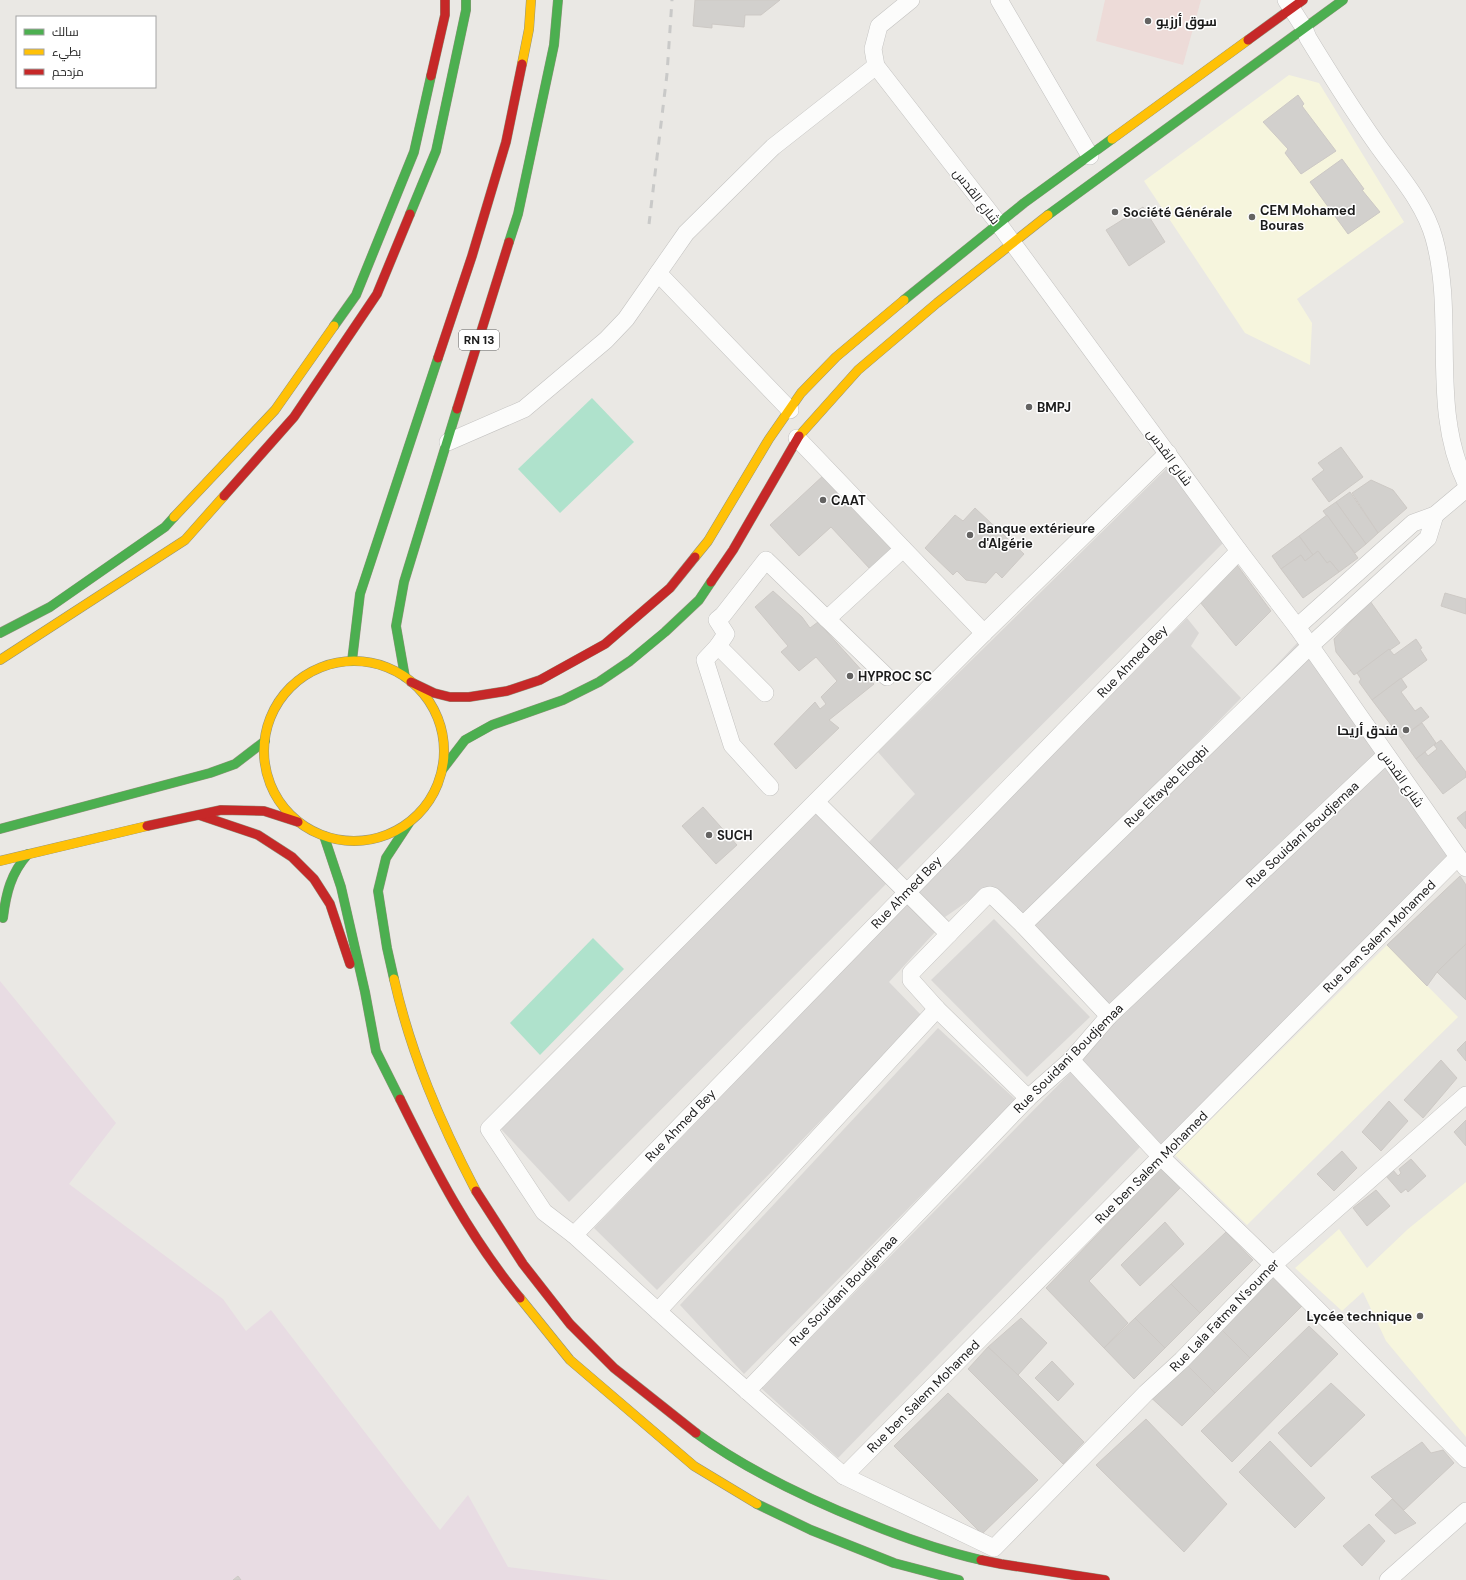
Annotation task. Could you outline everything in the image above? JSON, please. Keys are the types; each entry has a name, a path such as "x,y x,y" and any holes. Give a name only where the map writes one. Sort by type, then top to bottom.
{"main road":[{"path":"0,633 50,607 165,527 279,404 356,295 414,152 445,15 445,0"},
{"path":"0,660 185,540 294,417 377,294 380,287 436,151 466,10 466,0"},
{"name":"RN 13","path":"352,661 360,594 472,256 506,142 529,29 531,0"},
{"name":"RN 13","path":"408,679 396,626 404,582 518,214 554,45 558,0"},
{"path":"442,770 465,740 492,725 529,714 563,700 599,682 630,661 665,632 699,600 733,550 796,438 858,370 937,303 1045,217 1343,0"},
{"path":"298,822 278,799 266,771 265,741 271,716 284,694 304,676 326,665 352,661 371,662 389,668 434,693 450,697 469,697 507,691 540,680 605,644 670,588 735,509 769,439 801,393 836,357 916,289 998,223 1090,156 1293,3"},
{"path":"735,509 753,516"},
{"path":"408,679 428,700 439,722 444,746 442,770 435,790 424,808 409,823 386,858 378,891 387,948 403,1018 427,1088 458,1157 481,1201 523,1264 570,1324 614,1368 673,1416 721,1451 767,1477 836,1510 904,1537 952,1553 1001,1564 1105,1580"},
{"path":"0,829 210,774 235,764 265,741"},
{"path":"68,810 71,823"},
{"path":"0,861 75,839 221,810 264,811 298,822 324,836 353,842 382,837 409,823"},
{"path":"199,815 258,835 292,857 314,879 330,904 376,1051 432,1164 459,1212 502,1276 570,1360 694,1466 756,1504 811,1530 894,1563 959,1580"},
{"path":"0,818 23,823"},
{"path":"324,836 341,887 365,992 376,1051"},
{"path":"3,918 6,891 9,880 14,870 28,854"}],"street":[{"name":"شارع القدس","path":"911,0 879,26 873,49 876,66 998,223 1168,453 1310,646 1462,862"},
{"path":"1000,0 1090,156"},
{"path":"1293,3 1308,38 1346,99 1422,208 1434,237 1440,266 1442,291 1448,420 1459,470 1466,483"},
{"path":"448,442 524,409 606,340 626,319 686,233 773,147 876,66"},
{"path":"658,273 790,410"},
{"path":"796,438 984,633"},
{"path":"844,1476 574,1235 544,1212 489,1129 984,633 1168,453"},
{"path":"1296,627 1413,523 1435,515 1466,489"},
{"name":"Rue Eltayeb Eloqbi","path":"1023,925 1310,646 1428,538 1435,515"},
{"path":"827,619 903,549"},
{"name":"Rue Ahmed Bey","path":"574,1235 1239,551"},
{"path":"770,787 732,745 705,660 718,646 726,634 717,620 723,615 766,560 887,678"},
{"path":"718,646 765,693"},
{"name":"Rue Souidani Boudjemaa","path":"747,1391 1028,1098 1070,1060 1109,1016 1386,755"},
{"path":"816,802 949,934"},
{"name":"Rue ben Salem Mohamed","path":"844,1476 1161,1157 1462,862"},
{"path":"1028,1098 937,1009 910,980 911,973 986,896 993,896 1023,925 1109,1016"},
{"path":"658,1311 937,1009"},
{"path":"1070,1060 1161,1157 1273,1265 1466,1459"},
{"name":"Rue Lala Fatma N'soumer","path":"844,1476 994,1548 1146,1393 1182,1360 1273,1265 1466,1095"},
{"path":"1388,1580 1466,1511"}],"shaded area":[{"name":"سوق أرزيو","path":"1105,0 1201,0 1183,65 1096,41"},
{"name":"CEM Mohamed Bouras","path":"1289,75 1319,83 1404,222 1297,299 1312,323 1310,365 1245,333 1144,181","holes":["1298,95 1304,103 1302,106 1336,151 1302,174 1285,153 1288,149 1264,122","1342,159 1364,189 1362,190 1380,212 1348,234 1310,182"]},
{"path":"1168,467 1223,543 896,871 868,843 915,794 878,752"},
{"path":"1187,618 1199,633 1191,646 1241,698 1024,921 987,888 945,917 917,893"},
{"path":"1299,641 1381,754 1110,1013 1034,923"},
{"path":"1383,755 1454,859 1158,1149 1069,1066"},
{"path":"825,805 887,883 569,1202 500,1128"},
{"path":"907,904 936,931 889,982 922,1016 657,1290 594,1228"},
{"path":"994,919 1090,1017 1027,1077 931,980"},
{"path":"1387,945 1458,1017 1247,1225 1175,1155"},
{"path":"0,981 116,1123 69,1184 223,1299 246,1331 271,1310 440,1530 468,1495 508,1567 609,1580 0,1580"},
{"path":"938,1028 1016,1100 744,1374 680,1305"},
{"path":"1071,1072 1140,1147 838,1458 761,1388"},
{"name":"Lycée technique","path":"1466,1182 1466,1437 1386,1341 1363,1292 1342,1311 1295,1268 1339,1229 1367,1268 1408,1229"}],"green space":[{"path":"592,398 634,442 560,513 518,469"},
{"path":"593,938 624,969 540,1055 510,1023"}],"building":[{"path":"695,0 780,0 761,15 745,15 744,27 712,24 712,28 693,26"},
{"path":"1298,95 1304,104 1302,106 1336,151 1301,174 1285,153 1288,149 1263,122"},
{"path":"1342,159 1364,189 1362,190 1380,212 1348,234 1310,182"},
{"path":"1143,207 1165,242 1129,266 1106,230"},
{"path":"1341,447 1363,477 1329,502 1312,479 1324,470 1318,463"},
{"name":"CAAT","path":"825,474 892,548 870,569 831,527 799,556 770,525"},
{"path":"1371,480 1393,490 1407,508 1378,533 1352,493"},
{"path":"1350,492 1378,533 1366,544 1336,502"},
{"path":"1336,502 1366,544 1355,553 1323,511"},
{"name":"Banque extérieure d'Algérie","path":"975,508 1024,554 1002,578 996,572 986,583 966,580 957,571 953,575 925,548 955,515 963,521"},
{"path":"1327,515 1358,558 1339,572 1330,561 1327,563 1318,551 1313,555 1299,536"},
{"path":"1299,536 1313,555 1305,561 1301,555 1281,569 1272,556"},
{"path":"1318,551 1327,563 1330,561 1339,572 1303,598 1281,569 1301,555 1305,561"},
{"path":"1237,565 1271,611 1236,646 1200,602"},
{"name":"HYPROC SC","path":"773,591 802,617 810,628 818,622 874,684 829,720 839,728 796,769 774,744 815,702 820,709 826,704 821,697 837,681 816,657 799,671 781,652 788,646 755,607"},
{"path":"1445,593 1466,599 1466,614 1441,606"},
{"path":"1370,601 1400,643 1354,675 1336,652 1334,639"},
{"path":"1416,639 1427,660 1372,700 1359,682 1361,679 1357,673 1389,649 1394,655"},
{"path":"1401,678 1407,687 1401,692 1415,711 1421,707 1429,717 1401,738 1372,700"},
{"path":"1422,723 1436,743 1416,759 1401,738"},
{"path":"1441,740 1466,772 1466,777 1443,794 1416,759 1425,752 1428,756 1437,749 1434,745"},
{"name":"SUCH","path":"703,807 737,845 716,864 682,826"},
{"path":"1466,811 1466,829 1457,818"},
{"path":"1460,876 1466,885 1466,944 1437,972 1427,986 1387,945"},
{"path":"1466,944 1466,1000 1437,972"},
{"path":"1466,1041 1466,1061 1457,1050"},
{"path":"1441,1060 1457,1078 1423,1118 1404,1100"},
{"path":"1389,1101 1408,1121 1381,1151 1362,1132"},
{"path":"1466,1120 1466,1146 1454,1132"},
{"path":"1342,1151 1357,1168 1334,1191 1317,1174"},
{"path":"1411,1159 1426,1176 1408,1192 1406,1189 1401,1193 1386,1176 1393,1170 1398,1176 1401,1173 1399,1169"},
{"path":"1161,1168 1181,1187 1089,1281 1128,1323 1104,1348 1046,1288"},
{"path":"1376,1190 1390,1206 1367,1226 1353,1208"},
{"path":"1165,1222 1184,1244 1140,1286 1121,1265"},
{"path":"1226,1232 1253,1260 1200,1313 1171,1284"},
{"path":"1270,1274 1302,1306 1250,1358 1217,1325"},
{"path":"1171,1284 1200,1313 1165,1348 1135,1318"},
{"path":"1021,1318 1047,1343 1018,1375 988,1347"},
{"path":"1135,1318 1165,1348 1134,1379 1104,1348"},
{"path":"1217,1325 1250,1358 1215,1393 1182,1360"},
{"path":"1309,1326 1338,1354 1232,1462 1201,1431"},
{"path":"988,1347 1084,1442 1063,1464 968,1369"},
{"path":"1182,1360 1215,1393 1182,1426 1146,1393"},
{"path":"1052,1361 1074,1384 1058,1401 1035,1378"},
{"path":"1331,1383 1365,1415 1311,1467 1278,1433"},
{"path":"948,1393 1038,1480 982,1534 894,1446"},
{"path":"1146,1419 1227,1504 1184,1552 1096,1465"},
{"path":"1270,1441 1325,1498 1295,1528 1239,1472"},
{"path":"1422,1442 1431,1453 1443,1450 1454,1463 1404,1510 1371,1477"},
{"path":"1392,1499 1416,1523 1395,1534 1375,1515"},
{"path":"1369,1524 1385,1541 1362,1566 1343,1546"},
{"path":"238,1576 241,1580 233,1580"}],"railway":[{"path":"649,224 667,74 672,0"}],"traffic: fast":[{"path":"410,214 436,151 466,10 466,0"},
{"path":"509,242 518,214 554,45 558,0"},
{"path":"1048,215 1343,0"},
{"path":"334,326 356,295 414,152 431,76"},
{"path":"904,300 1024,203 1112,139"},
{"path":"352,661 360,594 438,358"},
{"path":"405,677 396,626 404,582 457,409"},
{"path":"0,633 50,607 165,527 174,517"},
{"path":"442,770 465,740 492,725 563,700 599,682 630,661 665,632 699,600 711,582"},
{"path":"0,829 210,773 235,764 265,741"},
{"path":"394,979 387,948 378,891 386,858 409,823"},
{"path":"324,836 341,887 365,992 376,1051 400,1099"},
{"path":"3,918 6,900 13,876 17,868 28,854"},
{"path":"696,1433 736,1460 757,1472 823,1504 910,1539 952,1553 981,1560"},
{"path":"757,1504 811,1530 894,1563 959,1580"}],"traffic: slow":[{"path":"522,64 529,29 531,0"},
{"path":"1112,139 1248,40"},
{"path":"799,436 858,370 937,303 1048,215"},
{"path":"695,557 708,541 769,439 801,393 836,357 904,300"},
{"path":"174,517 275,410 334,326"},
{"path":"0,660 185,540 224,496"},
{"path":"354,661 371,663 388,668 411,682 423,694 433,709 440,725 444,751 442,768 437,785 423,808 411,820 396,830 380,837 354,841 337,839 320,834 297,820 285,808 275,793 268,777 264,751 266,734 271,717 285,694 297,682 312,672 328,665 354,661"},
{"path":"0,861 147,826"},
{"path":"394,979 409,1034 428,1087 450,1139 476,1191"},
{"path":"520,1298 570,1360 694,1466 757,1504"}],"traffic: jam":[{"path":"431,76 445,15 445,0"},
{"path":"1248,40 1303,0"},
{"path":"438,358 472,256 506,142 522,64"},
{"path":"224,496 294,417 377,294 410,214"},
{"path":"457,409 509,242"},
{"path":"711,582 733,550 799,436"},
{"path":"411,682 434,693 450,697 469,697 507,691 540,680 605,644 670,588 695,557"},
{"path":"147,826 221,810 264,811 298,822"},
{"path":"199,815 258,835 292,857 314,879 330,904 350,964"},
{"path":"400,1099 440,1177 469,1227 502,1275 520,1298"},
{"path":"476,1191 523,1264 570,1324 614,1368 696,1433"},
{"path":"981,1560 1105,1580"}],"place":[{"name":"سوق أرزيو","path":"1148,21"},
{"name":"Société Générale","path":"1115,212"},
{"name":"CEM Mohamed Bouras","path":"1252,217"},
{"name":"BMPJ","path":"1029,407"},
{"name":"CAAT","path":"823,500"},
{"name":"Banque extérieure d'Algérie","path":"970,535"},
{"name":"HYPROC SC","path":"850,676"},
{"name":"فندق أريحا","path":"1406,730"},
{"name":"SUCH","path":"709,835"},
{"name":"Lycée technique","path":"1420,1316"}]}
